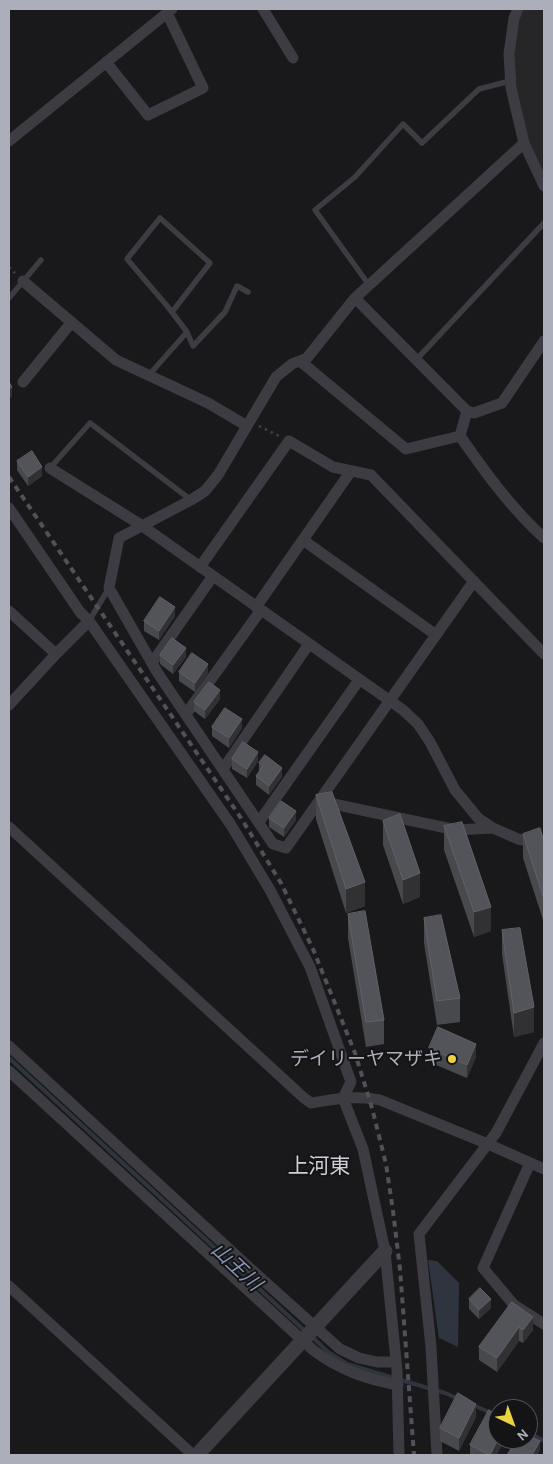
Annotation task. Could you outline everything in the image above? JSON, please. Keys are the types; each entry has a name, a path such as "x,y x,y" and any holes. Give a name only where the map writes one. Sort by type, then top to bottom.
{"street":[{"path":"263,9 293,58"},
{"path":"518,9 514,18 509,54 510,81 524,143 544,186"},
{"path":"9,141 106,62 170,11 203,88 148,115 106,62"},
{"path":"474,581 286,848 273,844 152,663 108,588 119,538 191,500 205,490 218,474 276,377 292,364 306,358 355,298 524,143"},
{"path":"23,281 116,360 248,424"},
{"path":"355,298 466,411 474,413 502,403 544,341"},
{"path":"23,382 72,322"},
{"path":"300,361 406,449 460,436"},
{"path":"466,411 460,436 497,488 544,538"},
{"path":"200,567 289,441 333,467 371,475 544,654"},
{"path":"50,468 141,525 390,702 418,724 430,742 455,790 478,818 493,828 518,839 544,844"},
{"path":"186,714 351,471"},
{"path":"9,508 80,612 89,621 231,825 270,890 310,967 351,1082 343,1098 363,1149 385,1251 397,1375 399,1455"},
{"path":"303,540 436,635"},
{"path":"152,663 213,576"},
{"path":"9,611 56,654"},
{"path":"9,706 89,621"},
{"path":"223,769 309,644"},
{"path":"258,822 359,680"},
{"path":"319,801 456,830 493,828"},
{"path":"9,827 311,1103 343,1098 380,1100 544,1169"},
{"path":"437,1455 431,1346 419,1234 496,1133 544,1043"},
{"path":"9,1046 314,1327 340,1349 359,1358 377,1362 397,1375"},
{"path":"9,1071 323,1358 369,1379 397,1375"},
{"path":"530,1163 483,1268 514,1305 544,1324"},
{"path":"9,1286 195,1455 385,1251"}],"lane":[{"path":"369,285 315,210 355,177 403,124 422,143 480,89 510,81"},
{"path":"172,312 210,263 160,218 127,259 172,312 187,332 193,346 225,312 237,286 248,292"},
{"path":"416,360 544,223"},
{"path":"9,298 41,260"},
{"path":"149,375 187,332"},
{"path":"50,468 90,423 191,500"},
{"path":"89,621 108,588"}],"path":[{"path":"248,424 289,441"}],"shaded area":[{"path":"518,9 544,9 544,186 511,88"},
{"path":"428,1260 437,1261 459,1283 458,1347 439,1338"}],"building":[{"path":"32,451 42,467 28,477 17,461"},
{"path":"160,597 175,607 159,631 144,621"},
{"path":"172,638 186,648 173,665 160,655"},
{"path":"192,653 208,664 195,683 179,672"},
{"path":"209,682 220,690 205,710 194,702"},
{"path":"225,708 242,719 229,738 212,727"},
{"path":"243,742 258,752 247,769 232,759"},
{"path":"265,755 282,768 269,786 256,776 263,766 259,763"},
{"path":"332,792 365,882 346,889 316,795"},
{"path":"281,801 296,811 284,828 269,818"},
{"path":"400,814 420,873 403,880 383,821"},
{"path":"462,822 491,907 474,912 444,826"},
{"path":"540,828 544,841 544,899 523,834"},
{"path":"365,911 384,1020 366,1022 348,914"},
{"path":"441,915 460,998 437,1001 424,918"},
{"path":"520,928 534,1007 514,1013 502,930"},
{"path":"438,1027 476,1044 467,1065 429,1048"},
{"path":"480,1288 491,1299 479,1310 469,1299"},
{"path":"512,1302 533,1317 523,1330 519,1327 497,1358 479,1347"},
{"path":"458,1393 476,1404 459,1438 440,1428"},
{"path":"488,1412 488,1449 493,1449 490,1455 470,1445"},
{"path":"511,1449 535,1449 532,1455 507,1455"}],"waterway":[{"name":"山王川","path":"9,1058 306,1332"},
{"name":"山王川","path":"311,1336 328,1352 347,1364 445,1393 459,1399"},
{"name":"山王川","path":"473,1405 488,1412"},
{"name":"山王川","path":"538,1438 544,1441"}],"railway":[{"path":"9,477 241,818 281,883 313,949 355,1053 372,1108 386,1164 400,1269 414,1455"}],"place":[{"name":"デイリーヤマザキ","path":"452,1059"}],"district":[{"name":"上河東","path":"319,1167"}]}
